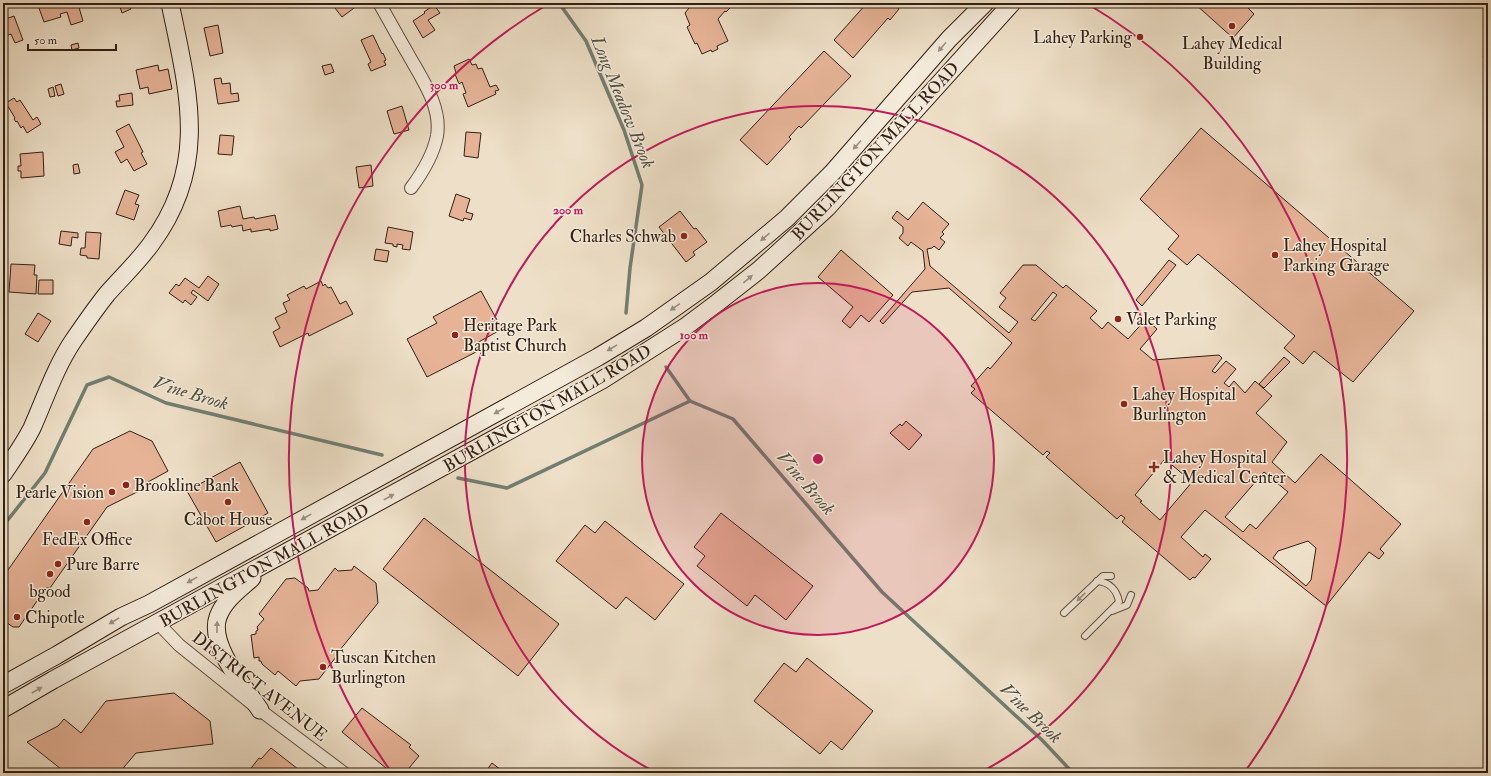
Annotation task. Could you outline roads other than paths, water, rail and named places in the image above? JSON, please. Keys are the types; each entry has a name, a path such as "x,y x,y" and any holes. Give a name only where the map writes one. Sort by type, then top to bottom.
{"main road":[{"path":"3,474 29,433 53,378 72,342 108,294 141,257 157,236 169,216 177,196 187,160 190,119 186,82 170,3"},
{"name":"BURLINGTON MALL ROAD","path":"3,685 57,655 121,616 149,604 598,357 646,328 711,282 770,233 812,193 863,138 949,39 985,3"},
{"name":"BURLINGTON MALL ROAD","path":"3,709 53,680 602,380 644,354 717,303 759,270 827,208 1012,3"},
{"path":"260,710 227,661 220,645 216,626 218,616 230,599 274,559"},
{"path":"149,604 158,623"}],"street":[{"path":"379,3 425,85 436,111 437,136 431,156 411,188"},
{"name":"DISTRICT AVENUE","path":"158,623 178,644 260,710 344,773"}],"lane":[{"path":"1064,613 1103,576 1110,576"},
{"path":"1085,636 1119,602 1117,593 1104,582 1097,581"},
{"path":"1109,613 1127,605 1132,595"}],"waterway":[{"name":"Long Meadow Brook","path":"559,3 586,41 624,130 642,185 630,268 626,313"},
{"name":"Long Meadow Brook","path":"666,367 690,401"},
{"name":"Vine Brook","path":"3,526 45,473 87,385 109,377 166,403 382,455"},
{"name":"Vine Brook","path":"458,478 507,488 690,401 733,419 882,592 1042,740 1073,773"}],"place":[{"name":"Lahey Medical Building","path":"1232,26"},
{"name":"Lahey Parking","path":"1140,37"},
{"name":"Charles Schwab","path":"684,236"},
{"name":"Lahey Hospital Parking Garage","path":"1275,255"},
{"name":"Valet Parking","path":"1118,319"},
{"name":"Heritage Park Baptist Church","path":"455,335"},
{"name":"Lahey Hospital Burlington","path":"1124,404"},
{"name":"Lahey Hospital & Medical Center","path":"1154,467"},
{"name":"Brookline Bank","path":"126,485"},
{"name":"Pearle Vision","path":"112,492"},
{"name":"Cabot House","path":"228,502"},
{"name":"FedEx Office","path":"87,522"},
{"name":"Pure Barre","path":"58,564"},
{"name":"bgood","path":"50,574"},
{"name":"Chipotle","path":"17,617"},
{"name":"Tuscan Kitchen Burlington","path":"323,667"}]}
